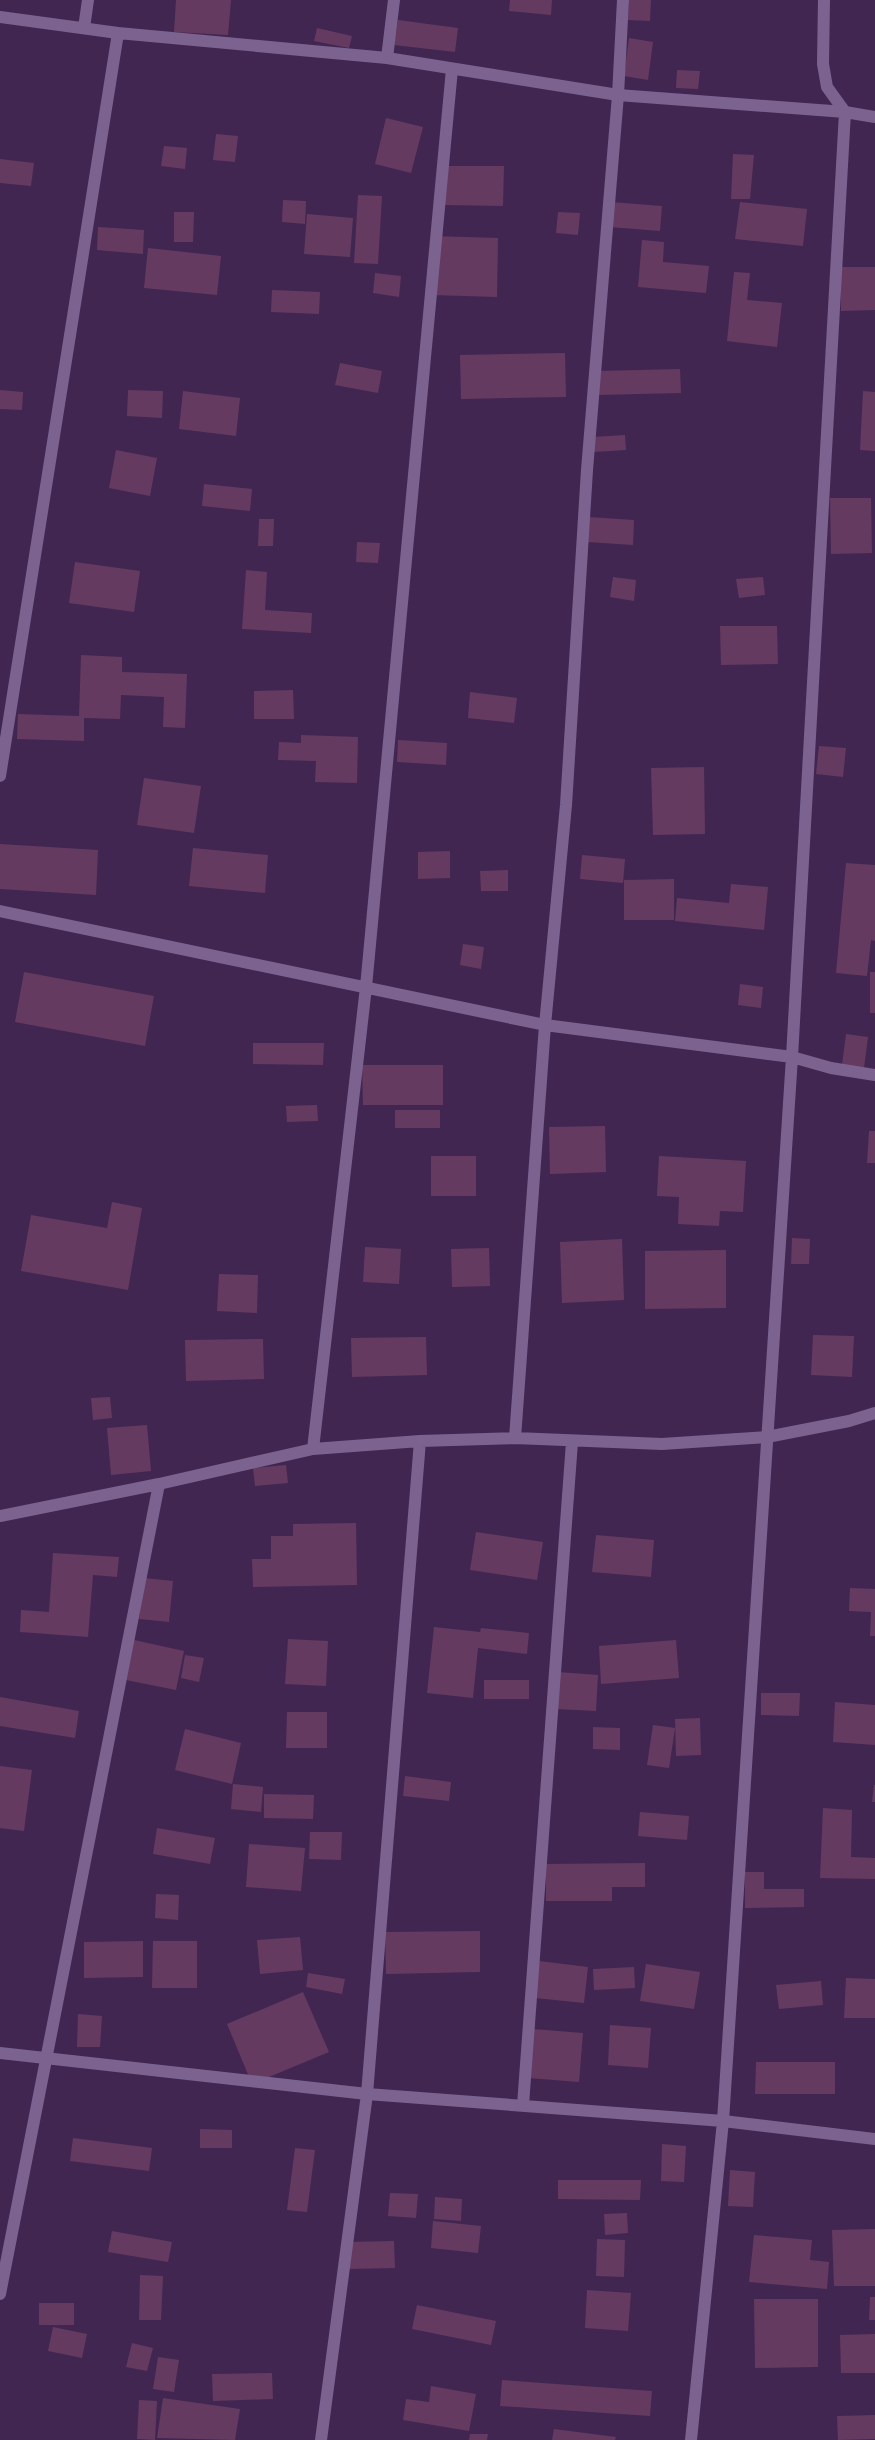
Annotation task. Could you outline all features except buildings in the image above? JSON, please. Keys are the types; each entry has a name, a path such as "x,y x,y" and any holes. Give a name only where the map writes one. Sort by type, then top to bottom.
{"street":[{"path":"84,28 88,0"},
{"path":"387,58 394,0"},
{"path":"515,1438 545,1025 566,805 588,470 618,95 623,0"},
{"path":"691,2440 723,2121 792,1057 844,112 828,87 823,64 824,0"},
{"path":"0,18 118,33 387,58 618,95 844,112 875,117"},
{"path":"0,776 118,33"},
{"path":"313,1449 366,987 452,69"},
{"path":"0,910 545,1025 792,1057 831,1068 875,1075"},
{"path":"0,1516 159,1484 313,1449 420,1441 515,1438 572,1442 662,1444 767,1437 848,1421 875,1413"},
{"path":"321,2440 368,2094 420,1441"},
{"path":"523,2105 572,1442"},
{"path":"0,2294 159,1484"},
{"path":"0,2053 48,2056 368,2094 723,2121 875,2139"}]}
